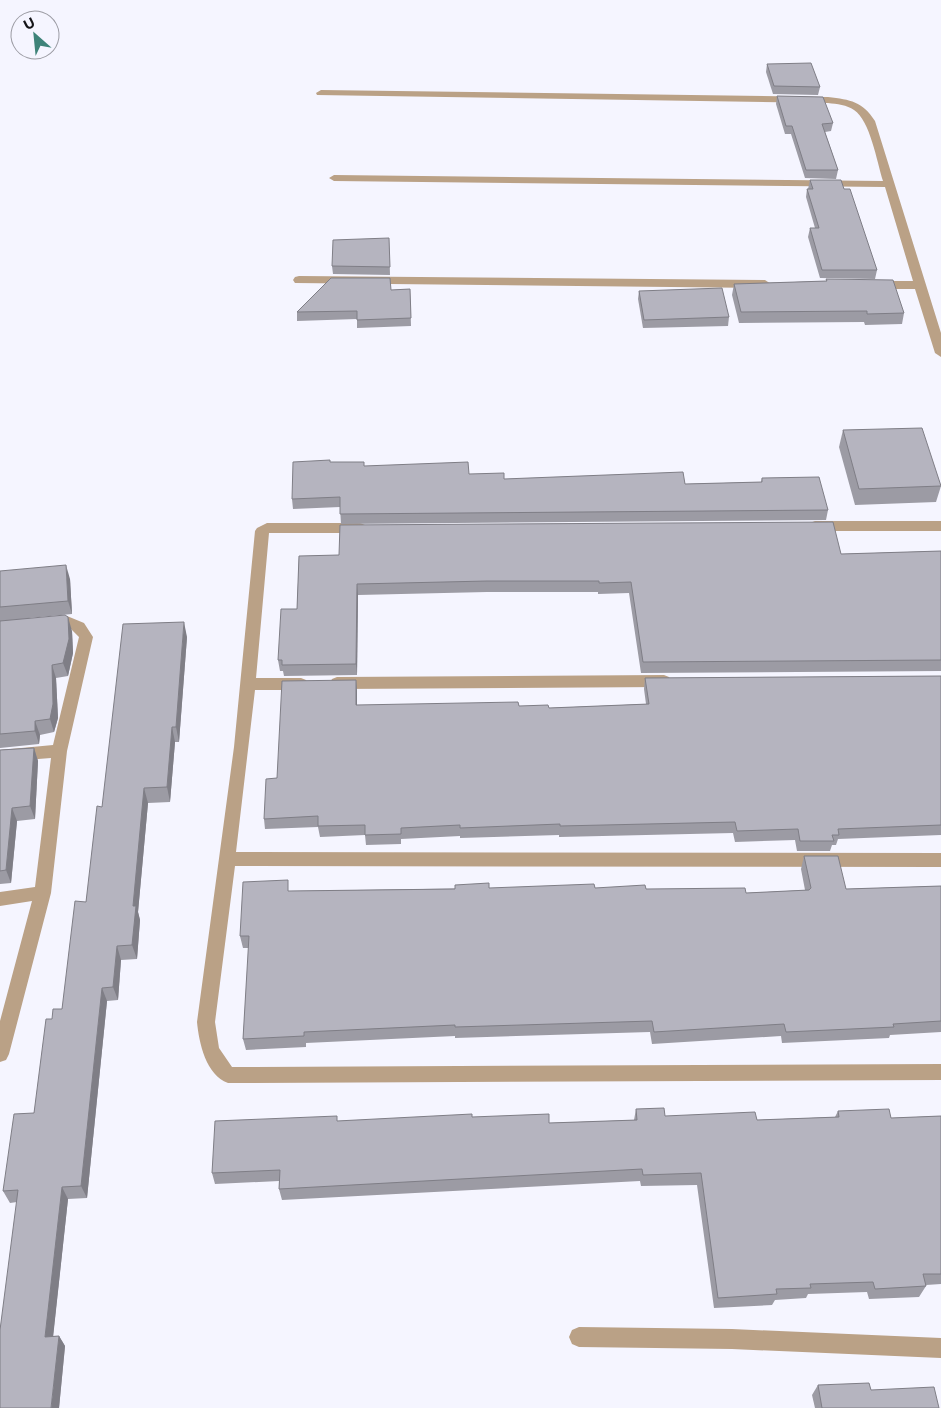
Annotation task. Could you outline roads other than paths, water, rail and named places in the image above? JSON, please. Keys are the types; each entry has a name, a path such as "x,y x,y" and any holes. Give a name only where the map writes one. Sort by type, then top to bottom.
{"street":[{"path":"321,93 828,100 856,104 870,120 941,353"},
{"path":"334,178 889,184"},
{"path":"299,280 782,284"},
{"path":"860,284 920,285"},
{"path":"802,526 941,526"},
{"path":"376,528 267,528 262,531 248,684 206,1022 207,1041 213,1057 228,1075 941,1072"},
{"path":"0,1054 43,893 59,751 86,637 81,627 72,621 38,624"},
{"path":"248,684 674,681"},
{"path":"0,756 59,751"},
{"path":"227,859 941,860"},
{"path":"0,899 43,893"},
{"path":"579,1337 732,1339 941,1348"}]}
